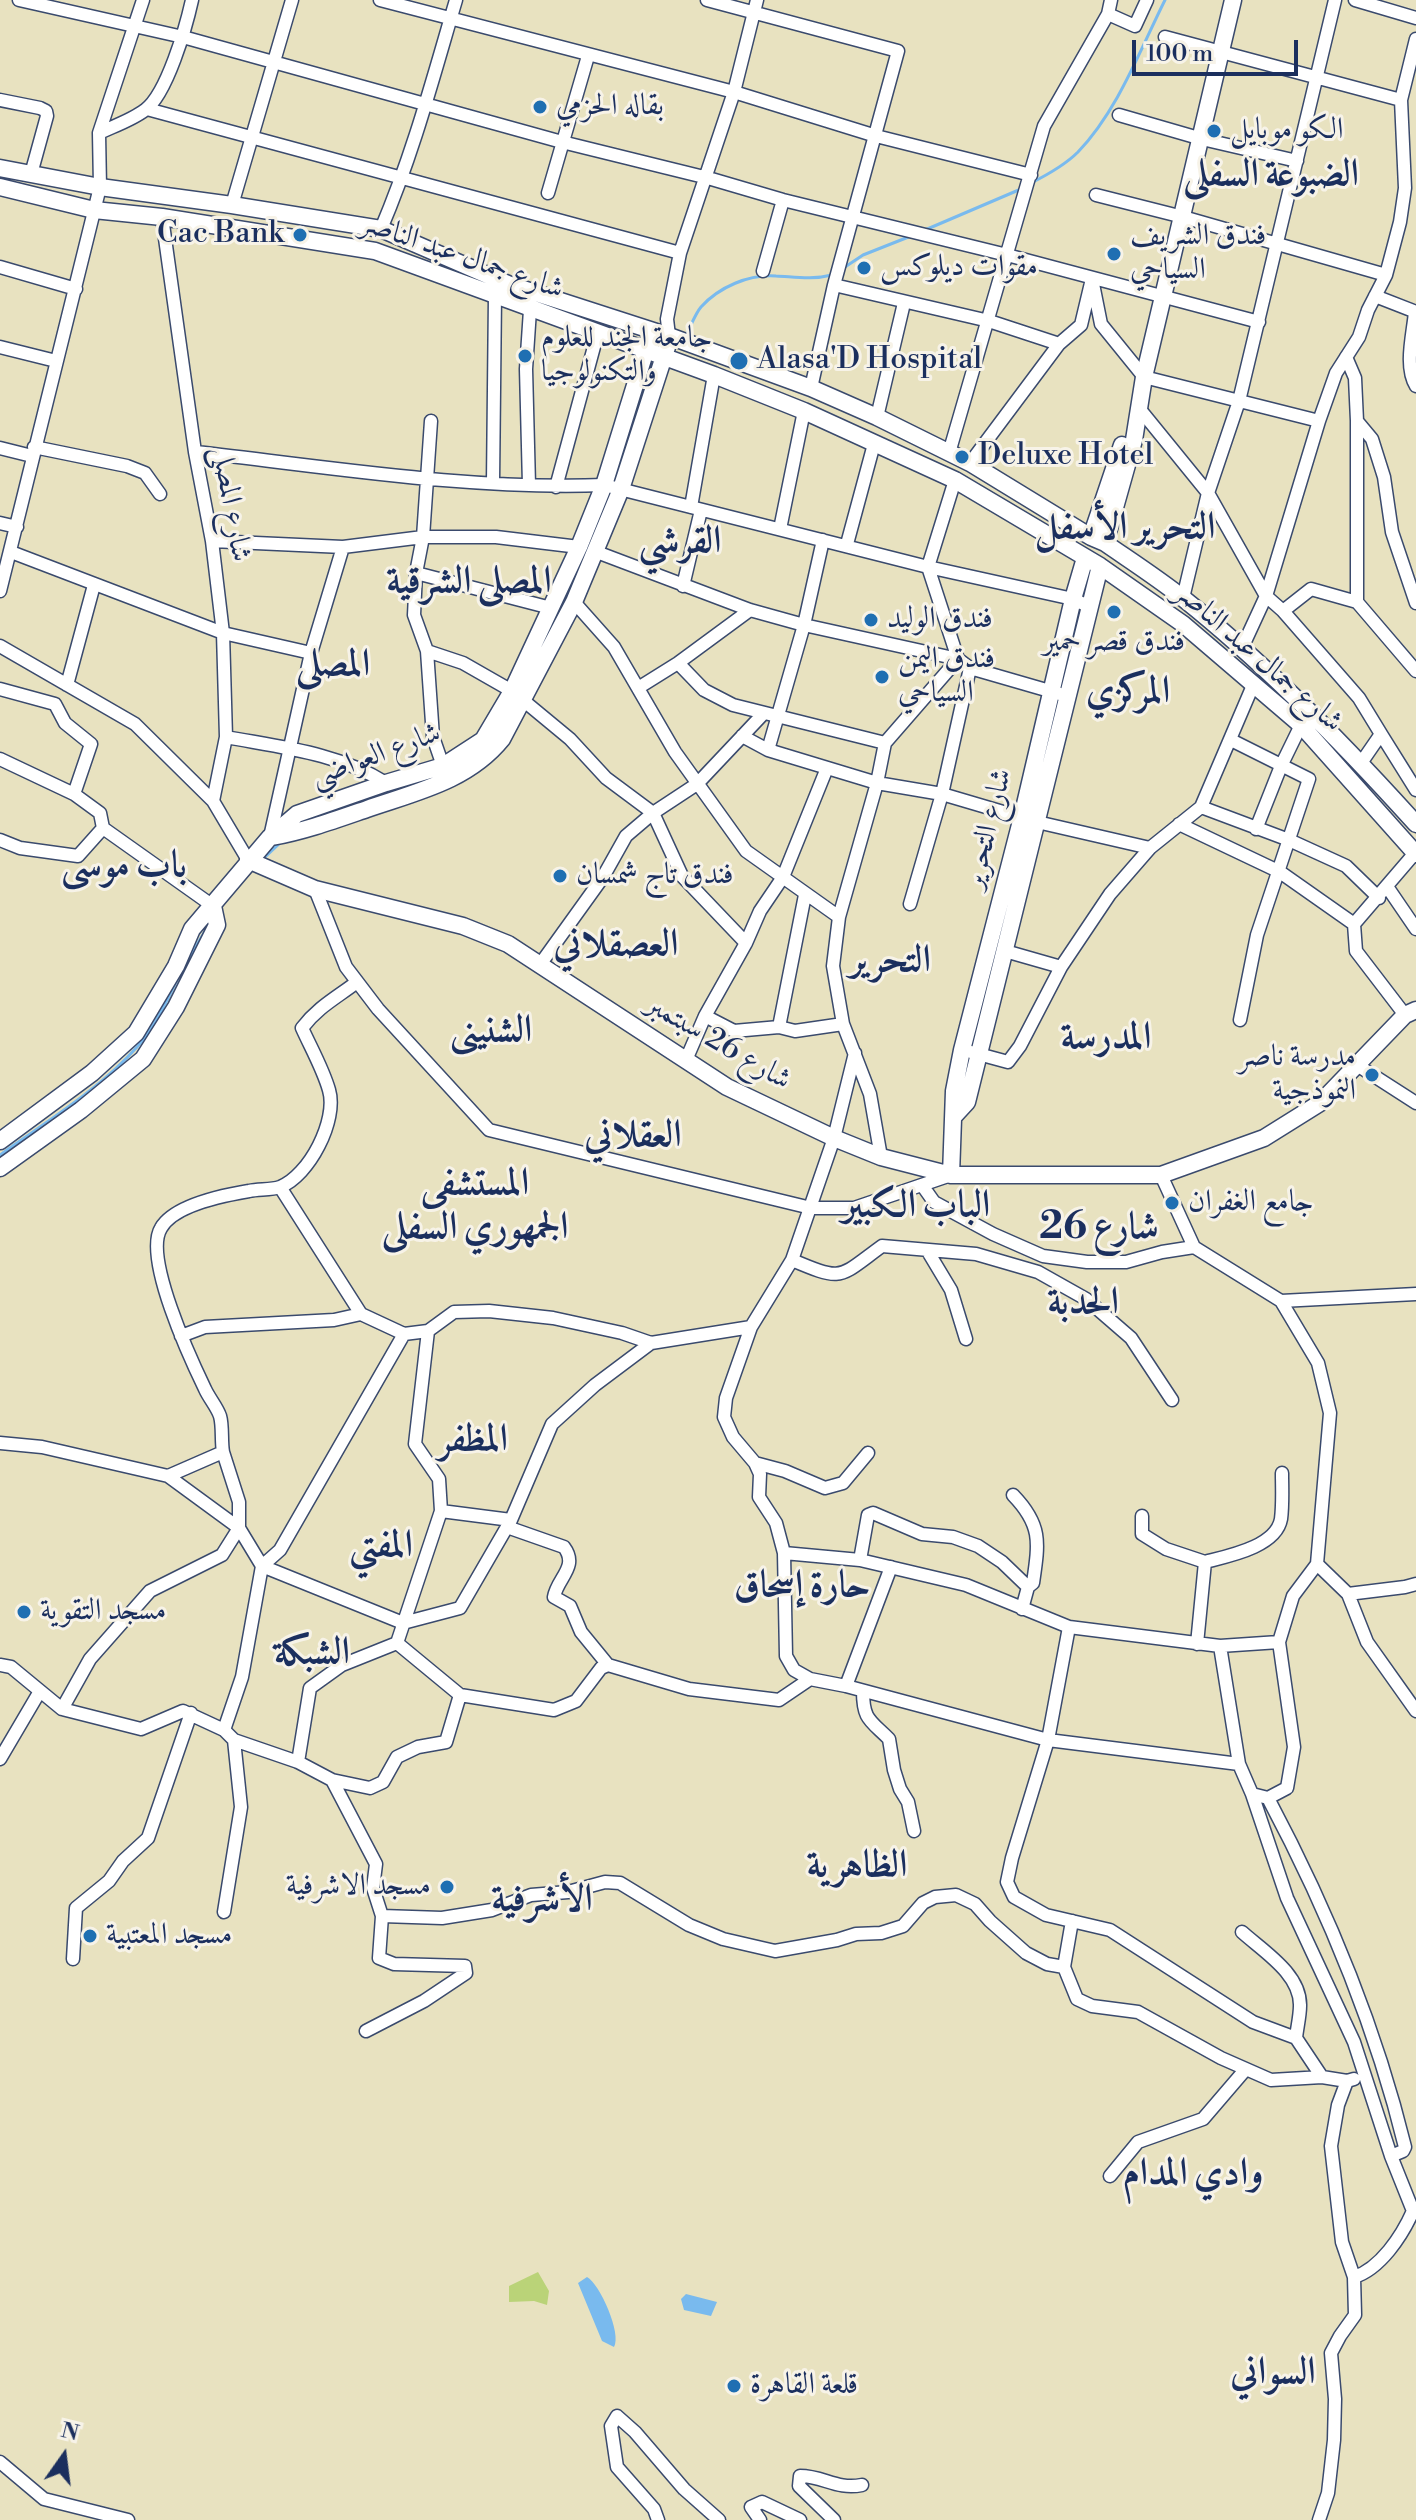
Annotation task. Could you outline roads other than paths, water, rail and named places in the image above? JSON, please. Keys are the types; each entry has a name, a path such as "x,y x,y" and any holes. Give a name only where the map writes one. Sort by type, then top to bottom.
{"main road":[{"path":"1098,540 1134,440 1144,377 1233,0"},
{"name":"شارع جمال عبد الناصر","path":"0,168 100,187 381,229 508,284 663,328 877,417 970,463 1098,540 1183,598 1242,648 1361,763 1416,824"},
{"name":"شارع جمال عبد الناصر","path":"0,187 94,210 162,217 375,251 714,375 804,411 955,480 1093,562 1183,624 1301,725 1416,854"},
{"name":"شارع العواضي","path":"270,837 297,814 443,766 483,740 518,696 574,602 604,485 645,350 663,328"},
{"name":"شارع العواضي","path":"270,837 298,832 432,789 490,755 502,739 551,608 621,489 666,357 663,328"},
{"name":"شارع التحرير","path":"970,1051 1059,694 1073,599 1093,562"},
{"name":"شارع التحرير","path":"1059,694 1090,607 1093,562"},
{"name":"شارع التحرير","path":"951,1175 954,1091 1005,951 1029,820"},
{"path":"2,1135 92,1073 136,1033 176,966 192,929 270,837"},
{"name":"شارع 26 سبتمبر","path":"248,860 315,889 463,926 508,944 727,1087 881,1157 951,1175 1161,1175 1264,1138 1320,1103 1410,1013"},
{"path":"0,1168 81,1110 143,1059 176,1007 217,925 213,906"}],"street":[{"path":"19,0 183,37 562,142 1259,322"},
{"path":"0,591 100,187 99,133 143,0"},
{"path":"99,133 147,109 162,86 183,37 192,0"},
{"path":"232,205 292,0"},
{"path":"380,0 734,92 876,136 1031,175"},
{"path":"381,229 427,106 456,0"},
{"path":"707,0 755,6 898,51 834,285 811,388"},
{"path":"949,453 1044,126 1108,14 1111,0"},
{"path":"1108,14 1135,26 1147,0"},
{"path":"1183,598 1208,493 1239,401 1335,0"},
{"path":"1355,0 1416,18"},
{"path":"663,328 680,253 708,178 734,92 755,6"},
{"path":"1165,37 1401,100"},
{"path":"1242,648 1266,596 1336,373 1359,337 1386,275 1405,188 1401,100 1416,39"},
{"path":"548,193 588,56"},
{"path":"0,100 46,111 31,174"},
{"path":"147,109 680,253"},
{"path":"1119,115 1202,139 1297,161"},
{"path":"1096,195 1386,275"},
{"path":"763,271 783,200"},
{"name":"شارع المصلى","path":"162,217 195,452 212,541 223,633 226,737 213,801"},
{"path":"0,267 76,289"},
{"path":"970,463 1059,344 1081,325 1092,279"},
{"path":"1092,279 1101,324 1144,377 1319,421"},
{"path":"834,285 989,321 1059,344"},
{"path":"493,482 495,295"},
{"path":"1375,296 1415,312 1411,353 1412,381 1416,386"},
{"path":"877,417 904,303"},
{"path":"529,485 526,369 530,310"},
{"path":"556,487 598,332"},
{"path":"0,347 56,361"},
{"path":"1346,357 1355,378 1357,421 1357,602"},
{"path":"683,586 714,375"},
{"path":"1138,407 1208,493 1266,596 1283,611 1359,698 1416,790"},
{"path":"780,529 804,411"},
{"path":"431,421 414,615 427,651 433,737 443,766"},
{"path":"1357,421 1372,439 1384,477 1392,532 1416,603"},
{"path":"847,544 874,444"},
{"path":"0,448 127,466 145,473 160,494"},
{"path":"195,452 427,478 556,487 604,485 847,544 928,567 1073,599 1090,607"},
{"path":"955,480 928,567 958,659"},
{"path":"0,523 17,527"},
{"path":"212,541 343,547 423,537 496,537 586,549 750,610 958,659 970,668 1059,694"},
{"path":"768,750 804,625 823,540"},
{"path":"270,837 311,653 343,547"},
{"path":"11,552 223,633 311,653"},
{"path":"416,573 551,608"},
{"path":"67,685 94,585"},
{"path":"1283,611 1311,589 1357,602 1416,671"},
{"path":"574,602 614,647 697,784 746,851 839,917"},
{"path":"638,688 750,610"},
{"path":"0,646 135,724 213,801 248,860"},
{"path":"427,651 463,663 518,696 570,739 606,778 653,813 682,876 746,943"},
{"path":"881,1157 870,1094 843,1024 833,966 839,917 877,783 885,743 958,659"},
{"path":"678,663 704,690 733,705 885,743"},
{"path":"910,904 942,794 970,668"},
{"path":"970,1051 1008,1062 1020,1046 1061,967 1110,894 1150,848 1201,807 1254,683"},
{"path":"0,689 55,704 65,723 91,744 74,794"},
{"path":"539,966 603,877 626,836 653,813 697,784 764,713"},
{"path":"1256,829 1301,725"},
{"path":"1361,763 1381,734"},
{"path":"742,736 768,750 877,783 942,794 1029,820 1150,848"},
{"path":"226,737 290,749 362,768 386,783"},
{"path":"1231,740 1309,779 1257,935 1240,1020"},
{"path":"0,759 74,794 100,813 103,828 213,906"},
{"path":"686,1060 705,1016 746,943 760,911 783,877 827,768"},
{"path":"1201,807 1289,840 1346,866 1383,893 1416,929"},
{"path":"1179,824 1280,872 1354,924"},
{"path":"0,840 20,848 78,856 103,828"},
{"path":"1410,1013 1356,951 1354,924 1416,854"},
{"path":"315,889 346,967 378,1009 489,1130 811,1208 854,1208 951,1175"},
{"path":"779,1027 805,895"},
{"path":"1005,951 1061,967"},
{"path":"62,1709 90,1659 150,1591 222,1555 239,1528 239,1502 223,1452 220,1417 181,1336 163,1284 156,1252 161,1228 195,1204 280,1187 319,1150 330,1093 302,1028 317,1009 357,982"},
{"path":"705,1016 734,1031 779,1027 795,1031 843,1024"},
{"path":"855,1053 834,1138 792,1260 751,1327 726,1398 724,1417 733,1437 755,1463 760,1474 759,1497 776,1523 784,1553 786,1656 794,1670 810,1679 1048,1740 1239,1764"},
{"path":"1357,1065 1416,1103"},
{"path":"1161,1175 1194,1247 1281,1301 1318,1363 1330,1413 1317,1564 1293,1596 1279,1642 1294,1747 1287,1788 1268,1798 1252,1794"},
{"path":"922,1185 934,1202 993,1234 1043,1256 1087,1262 1126,1262 1194,1247"},
{"path":"280,1187 361,1314 404,1334 428,1331 454,1312 489,1311 553,1318 622,1333 651,1343"},
{"path":"792,1260 831,1276 846,1273 882,1246 976,1254 1038,1272 1086,1299 1131,1338 1172,1400"},
{"path":"927,1250 951,1290 966,1339"},
{"path":"1281,1301 1416,1294"},
{"path":"181,1336 205,1327 334,1320 361,1314"},
{"path":"0,1443 42,1447 168,1476 239,1528 262,1566 403,1623 460,1608 509,1523 552,1424 595,1385 651,1343 751,1327"},
{"path":"397,1643 441,1511 439,1479 415,1444 428,1331"},
{"path":"224,1730 242,1677 262,1566 280,1550 404,1334"},
{"path":"168,1476 223,1452"},
{"path":"755,1463 785,1471 825,1488 843,1483 868,1453"},
{"path":"1142,1516 1142,1534 1166,1549 1205,1562 1249,1551 1281,1522 1282,1473"},
{"path":"1013,1495 1037,1528 1033,1583 1028,1587 1022,1609"},
{"path":"441,1511 509,1523 564,1547 569,1553 569,1570 554,1591 554,1597 570,1606 581,1632 608,1665 689,1689 779,1700 810,1679"},
{"path":"860,1560 868,1515 873,1513 922,1534 953,1537 978,1546 1002,1562 1028,1587"},
{"path":"784,1553 860,1560 966,1585 1069,1627 1220,1646 1279,1642"},
{"path":"1197,1644 1205,1562"},
{"path":"1317,1564 1348,1594 1367,1642 1416,1711"},
{"path":"846,1686 891,1567"},
{"path":"1348,1594 1416,1584"},
{"path":"1069,1627 1048,1740 1007,1882 1014,1897 1046,1915 1110,1930 1253,2022 1296,2038 1322,2077"},
{"path":"397,1643 460,1695 554,1710 576,1701 601,1668 608,1665"},
{"path":"298,1762 310,1688 342,1665 397,1643"},
{"path":"1220,1646 1239,1764 1287,1898 1354,2042 1391,2156 1414,2212 1370,2272 1354,2277"},
{"path":"0,1665 11,1667 62,1709 141,1729 173,1714 183,1711 191,1713 224,1730 234,1740 298,1762 332,1780 370,1788 383,1782 397,1757 418,1747 446,1742 460,1695"},
{"path":"0,1759 40,1691"},
{"path":"863,1691 868,1722 889,1739 894,1770 908,1802 914,1831"},
{"path":"73,1959 76,1908 109,1881 123,1861 148,1838 191,1713"},
{"path":"224,1912 241,1807 234,1740"},
{"path":"332,1780 376,1864 373,1888 382,1916 379,1958 394,1964 465,1966 466,1973 424,2001 366,2031"},
{"path":"1268,1798 1327,1916 1377,2041 1405,2147 1391,2156"},
{"path":"382,1916 442,1918 492,1910 531,1895 568,1892 605,1882 620,1883 689,1925 723,1939 775,1951 856,1934 881,1933 903,1926 923,1903 935,1897 956,1895 975,1904 1026,1953 1047,1964 1064,1967"},
{"path":"1072,1921 1064,1967 1077,1999 1092,2006 1138,2012 1245,2070 1271,2080 1322,2077 1347,2081 1364,2075"},
{"path":"1242,1932 1297,1986 1300,2004 1296,2038"},
{"path":"1110,2176 1138,2142 1203,2119 1245,2070"},
{"path":"1319,2520 1328,2493 1334,2440 1335,2399 1331,2353 1355,2315 1354,2277 1342,2242 1331,2146 1338,2105 1347,2081"},
{"path":"658,2520 654,2509 617,2467 611,2426 617,2416 635,2432 684,2489 719,2520"},
{"path":"2,2464 44,2499 128,2520"},
{"path":"834,2520 799,2486 800,2476 810,2476 845,2488 862,2485"},
{"path":"760,2520 751,2507 762,2502 800,2520"}],"water":[{"path":"587,2277 598,2289 608,2310 615,2332 614,2347 602,2341 578,2283"},
{"path":"686,2294 717,2302 711,2316 684,2310 681,2299"}],"waterway":[{"path":"1031,183 1067,161 1092,136 1127,80 1165,0"},
{"path":"925,230 1021,189"},
{"path":"842,269 863,255 911,236"},
{"path":"686,335 701,307 735,283 766,276 811,278 832,275"},
{"path":"562,607 575,578"},
{"path":"263,859 281,842"},
{"path":"187,961 210,923"},
{"path":"0,1155 72,1105 122,1063 149,1031 178,978"}],"place":[{"name":"بقاله الحزمي","path":"540,107"},
{"name":"الكو موبايل","path":"1214,131"},
{"name":"Cac Bank","path":"300,235"},
{"name":"فندق الشريف السياحي","path":"1114,254"},
{"name":"مقوات ديلوكس","path":"864,268"},
{"name":"جامعة الجند للعلوم والتكنولوجيا","path":"525,356"},
{"name":"Alasa'D Hospital","path":"739,361"},
{"name":"Deluxe Hotel","path":"962,457"},
{"name":"فندق قصر حمير","path":"1114,612"},
{"name":"فندق الوليد","path":"871,620"},
{"name":"فندق اليمن السياحي","path":"882,677"},
{"name":"فندق تاج شمسان","path":"560,876"},
{"name":"مدرسة ناصر النموذجية","path":"1372,1075"},
{"name":"جامع الغفران","path":"1172,1203"},
{"name":"مسجد التقوية","path":"24,1612"},
{"name":"مسجد الاشرفية","path":"447,1887"},
{"name":"مسجد المعتبية","path":"90,1936"},
{"name":"قلعة القاهرة","path":"734,2386"}],"district":[{"name":"الضبوعة السفلى","path":"1271,176"},
{"name":"التحرير الأسفل","path":"1125,529"},
{"name":"القرشي","path":"680,543"},
{"name":"المصلى الشرقية","path":"469,583"},
{"name":"المصلى","path":"333,666"},
{"name":"المركزي","path":"1128,693"},
{"name":"باب موسى","path":"124,867"},
{"name":"العصقلاني","path":"616,946"},
{"name":"التحرير","path":"890,962"},
{"name":"الشنينى","path":"491,1032"},
{"name":"المدرسة","path":"1106,1039"},
{"name":"العقلاني","path":"633,1137"},
{"name":"المستشفى الجمهوري السفلى","path":"475,1207"},
{"name":"الباب الكبير","path":"916,1207"},
{"name":"شارع 26","path":"1099,1229"},
{"name":"الحدبة","path":"1083,1304"},
{"name":"المظفر","path":"473,1441"},
{"name":"المفتي","path":"381,1547"},
{"name":"حارة إسحاق","path":"802,1587"},
{"name":"الشبكة","path":"312,1654"},
{"name":"الظاهرية","path":"857,1867"},
{"name":"الأشرفية","path":"542,1901"},
{"name":"وادي المدام","path":"1193,2175"},
{"name":"السواني","path":"1273,2374"}]}
